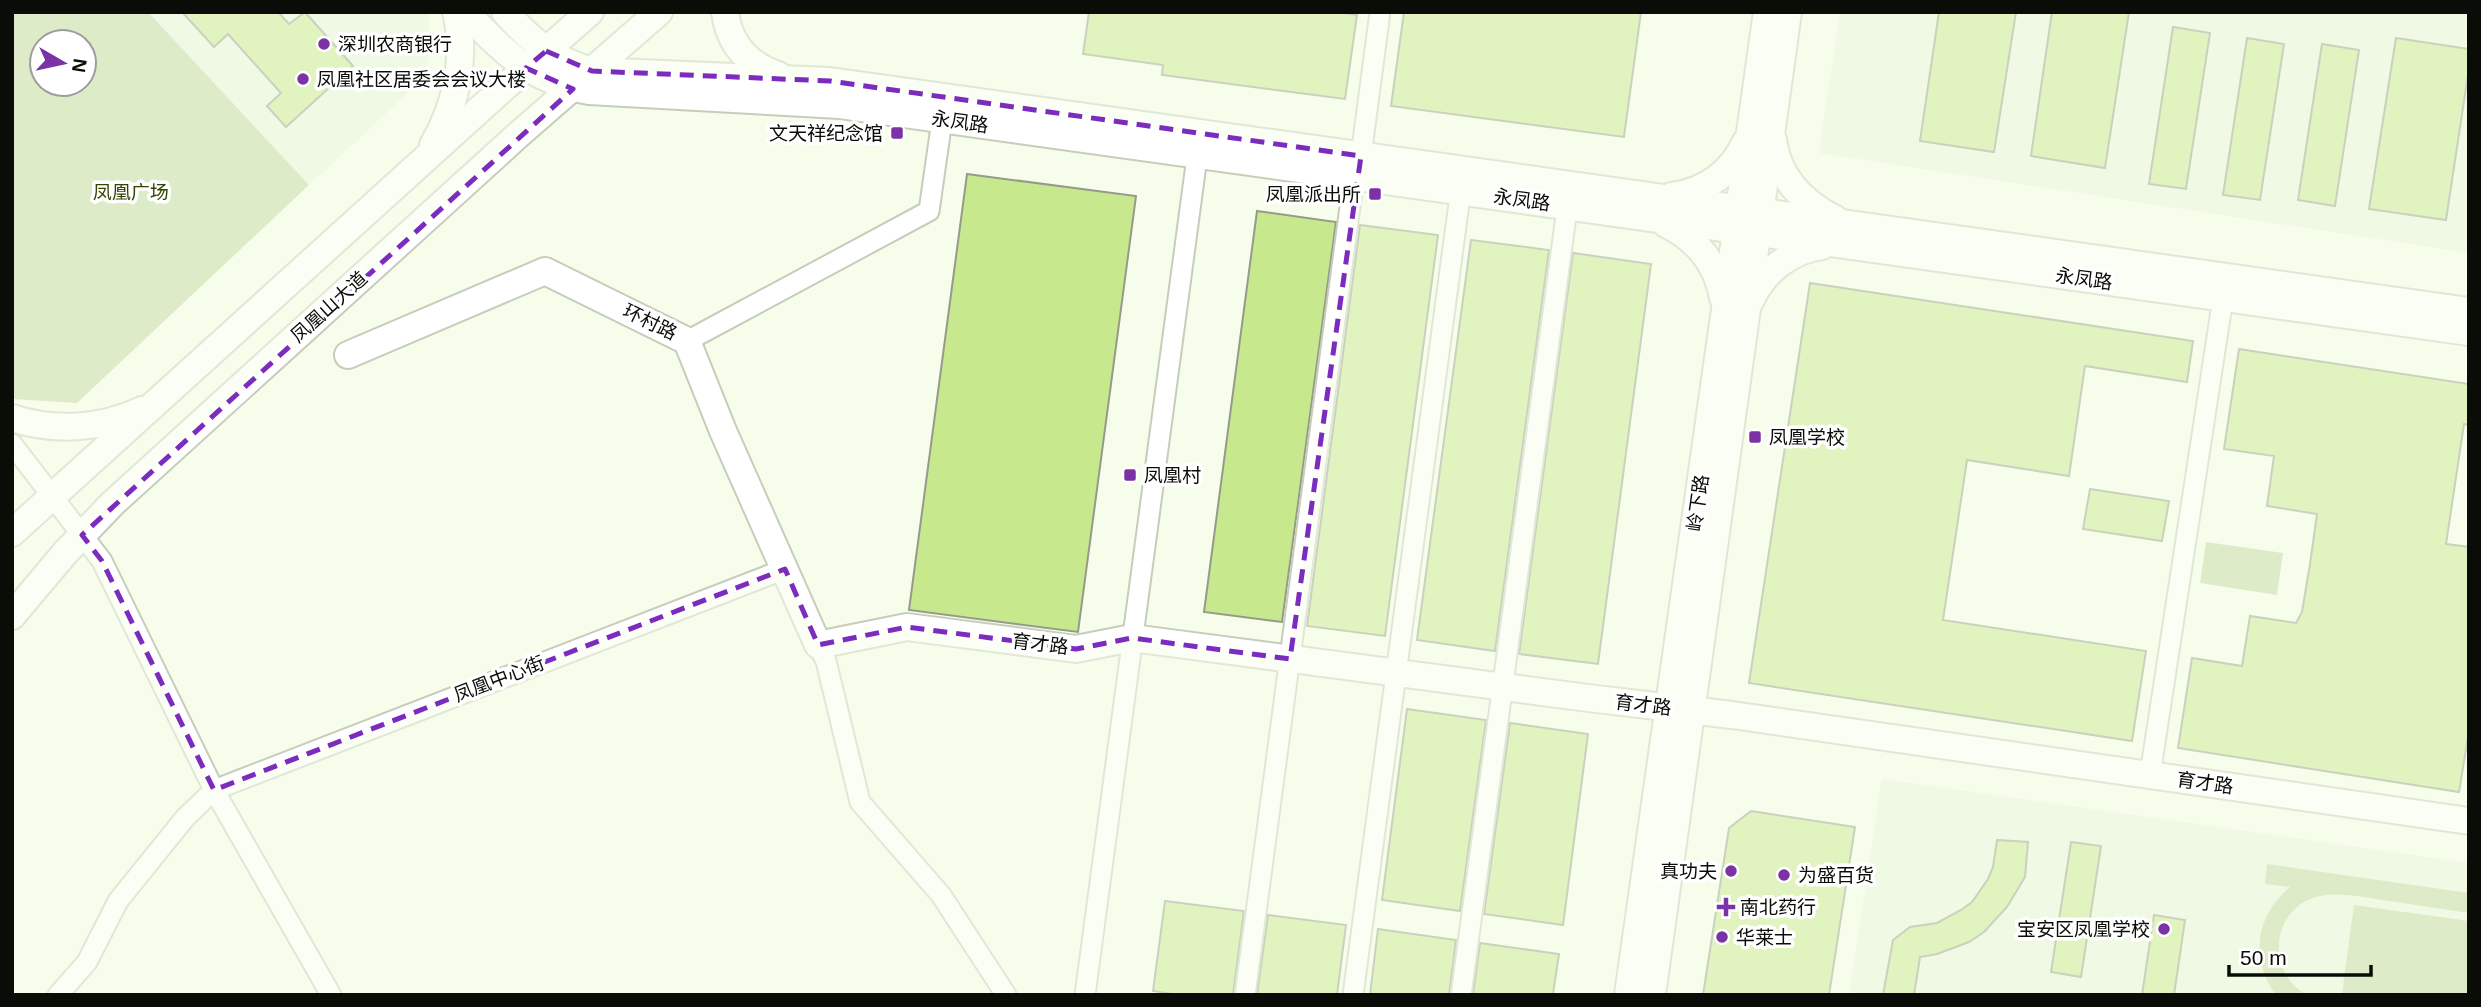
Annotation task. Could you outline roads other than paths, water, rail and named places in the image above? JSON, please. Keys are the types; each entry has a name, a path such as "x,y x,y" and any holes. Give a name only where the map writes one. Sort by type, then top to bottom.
{"street":[{"path":"424,160 445,121 455,90 460,43 456,12"},
{"path":"466,12 494,42 536,60"},
{"path":"505,12 526,35 536,60 549,79 583,79"},
{"path":"12,533 590,12"},
{"name":"凤凰山大道","path":"12,616 113,503 659,12"},
{"path":"725,12 730,34 744,55 767,71 790,78"},
{"path":"1245,995 1380,12"},
{"name":"岭下路","path":"1762,124 1767,12"},
{"name":"岭下路","path":"1628,995 1680,709 1762,124 1788,12"},
{"name":"永凤路","path":"583,79 790,78 830,81 1198,144 2225,288 2469,332"},
{"name":"永凤路","path":"583,79 607,93 812,103 942,120 1198,144"},
{"path":"687,341 929,211 942,120"},
{"path":"1762,124 1793,187 1847,235 1787,259 1761,282 1735,316 1706,256 1695,243 1647,207 1711,183 1736,160 1745,142 1762,124"},
{"path":"1085,995 1198,144"},
{"path":"1353,995 1462,181"},
{"path":"1461,995 1568,196"},
{"name":"环村路","path":"348,355 545,271 687,341 723,431 818,645"},
{"path":"2150,775 2225,288"},
{"name":"永凤路","path":"2225,288 2469,311"},
{"path":"12,418 41,425 80,426 120,419 156,402"},
{"path":"12,444 102,561 214,790 331,995"},
{"name":"凤凰中心街","path":"214,790 785,569"},
{"name":"育才路","path":"818,645 907,627 1076,649 1132,638 1680,709 2469,821"},
{"path":"818,645 826,661 860,802 941,895 1006,995"},
{"name":"岭下路","path":"1652,995 1680,709"},
{"path":"58,995 87,962 118,901 185,818 214,790"}],"place":[{"name":"深圳农商银行","path":"324,44"},
{"name":"凤凰社区居委会会议大楼","path":"303,79"},
{"name":"文天祥纪念馆","path":"897,133"},
{"name":"凤凰派出所","path":"1375,194"},
{"name":"凤凰学校","path":"1755,437"},
{"name":"凤凰村","path":"1130,475"},
{"name":"真功夫","path":"1731,871"},
{"name":"为盛百货","path":"1784,875"},
{"name":"南北药行","path":"1726,907"},
{"name":"宝安区凤凰学校","path":"2164,929"},
{"name":"华莱士","path":"1722,937"}],"park label":[{"name":"凤凰广场","path":"131,192"}]}
